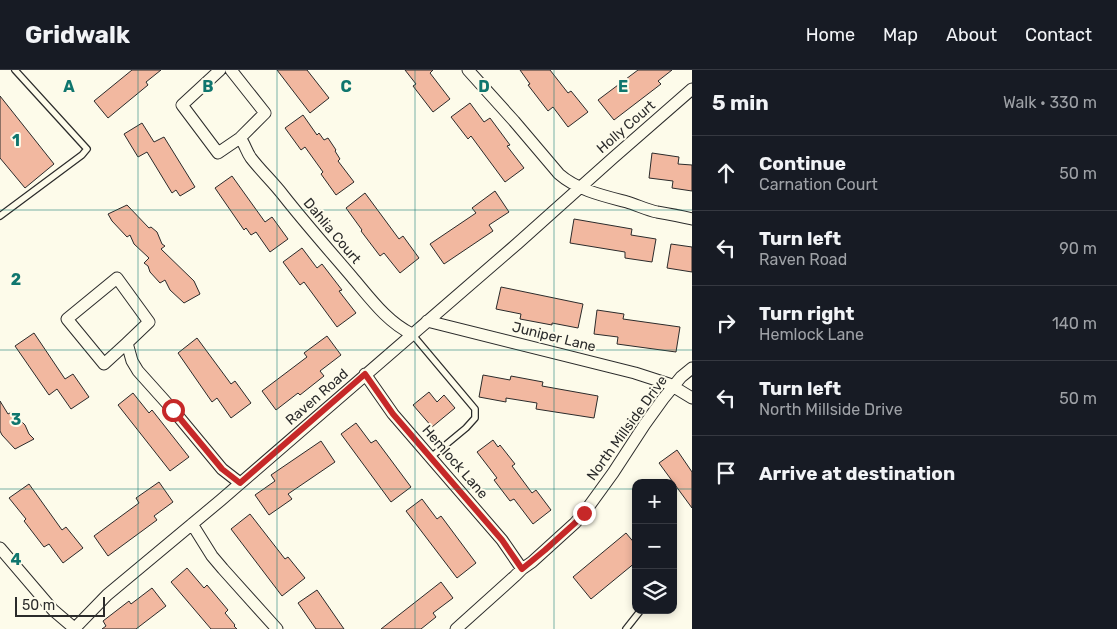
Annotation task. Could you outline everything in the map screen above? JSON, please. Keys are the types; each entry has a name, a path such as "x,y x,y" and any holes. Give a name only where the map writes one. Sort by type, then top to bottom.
{"street":[{"path":"220,70 182,105 218,152 240,138 265,113 231,70"},
{"path":"468,70 566,180 580,188 656,212 692,219"},
{"name":"Holly Court","path":"580,188 692,88"},
{"name":"Dahlia Court","path":"240,138 257,166 283,194 361,288 394,323 412,334"},
{"name":"Raven Road","path":"74,629 107,596 580,188"},
{"path":"117,278 149,322 127,343 104,364 67,318 117,278"},
{"name":"Juniper Lane","path":"427,321 654,378 673,386 692,398"},
{"path":"127,343 132,361 138,371 222,469 240,483"},
{"name":"North Millside Drive","path":"456,629 575,523 613,473 673,386 692,368"},
{"name":"Hemlock Lane","path":"365,374 393,414 502,540 522,569"},
{"path":"192,524 222,569 276,629"},
{"path":"0,548 53,610 74,629"}],"lane":[{"path":"0,216 82,155 87,149 15,70"},
{"path":"412,334 476,409 475,418 466,428 430,457"},
{"path":"626,629 638,614"}],"building":[{"path":"132,70 161,70 146,82 148,85 108,118 94,101"},
{"path":"277,70 307,70 329,98 310,113"},
{"path":"405,70 433,70 430,73 450,99 433,112 413,86 416,84"},
{"path":"520,70 550,70 568,93 571,91 588,112 568,127 553,107 548,111 528,85 530,84"},
{"path":"638,70 672,70 658,81 661,84 614,120 598,100"},
{"path":"0,96 54,164 25,188 0,158"},
{"path":"470,103 484,122 490,118 510,145 507,146 524,168 505,182 471,136 468,139 451,117"},
{"path":"303,115 317,135 319,133 324,140 328,138 340,159 338,161 354,182 336,195 321,174 323,172 305,147 301,150 285,128"},
{"path":"142,123 154,142 164,137 195,187 180,196 176,190 172,193 147,152 138,157 124,134"},
{"path":"652,153 679,157 678,164 692,165 692,191 672,188 673,181 649,178"},
{"path":"232,176 265,222 272,217 288,239 270,252 256,232 251,235 246,228 244,230 215,188"},
{"path":"495,191 509,212 489,225 493,231 444,264 430,244 476,213 472,208"},
{"path":"365,193 399,239 403,236 419,258 400,273 384,253 380,256 346,208"},
{"path":"127,205 149,228 151,227 157,232 162,244 165,246 161,249 194,281 200,294 184,303 170,290 165,280 160,283 150,272 148,266 144,263 149,258 134,244 130,235 127,237 112,221 108,214"},
{"path":"574,219 632,229 631,235 656,239 652,262 625,258 625,252 570,243"},
{"path":"671,244 692,247 692,272 667,268"},
{"path":"302,248 317,268 322,264 342,290 339,291 356,313 337,327 304,282 300,285 283,262"},
{"path":"501,287 583,304 578,328 520,319 521,314 496,309"},
{"path":"597,310 624,314 623,319 680,327 676,352 617,344 618,337 594,334"},
{"path":"34,333 65,379 73,374 89,397 71,409 57,389 49,395 15,346"},
{"path":"327,336 341,355 320,371 324,376 300,395 298,393 276,410 262,391 307,357 304,353"},
{"path":"197,338 231,384 235,381 251,403 231,418 217,398 212,402 178,353"},
{"path":"483,375 510,380 511,376 543,382 542,386 598,396 594,418 536,409 537,403 506,398 506,402 479,397"},
{"path":"429,392 437,402 444,395 455,408 432,427 413,405"},
{"path":"133,393 149,413 152,410 189,457 170,471 118,405"},
{"path":"0,401 8,414 12,412 25,425 29,434 34,439 15,449 2,435 0,431"},
{"path":"356,423 371,443 376,440 411,487 391,502 341,434"},
{"path":"493,440 498,447 500,445 515,464 512,466 532,493 536,490 551,510 533,524 514,499 510,501 494,480 497,478 477,452"},
{"path":"321,441 335,462 288,494 292,499 269,515 255,495 275,481 271,475"},
{"path":"677,450 692,472 692,508 677,488 677,479 671,479 659,463"},
{"path":"159,482 173,502 154,516 157,520 108,556 94,536 139,503 136,498"},
{"path":"29,484 62,530 66,527 83,548 63,563 49,544 44,547 24,521 26,519 9,498"},
{"path":"422,499 437,519 441,516 476,563 457,578 406,511"},
{"path":"250,514 285,559 288,557 305,578 282,596 231,529"},
{"path":"626,533 632,540 632,565 591,599 573,577"},
{"path":"187,568 204,588 207,585 228,610 225,613 237,629 211,629 171,582"},
{"path":"441,582 453,598 433,613 436,617 421,629 381,629"},
{"path":"152,588 166,606 136,629 102,629 106,626 103,621 129,601 131,604"},
{"path":"317,590 344,629 316,629 298,603"}],"route":[{"path":"173,410 222,469 240,483 365,374 393,414 502,540 522,569 532,562 584,513"}]}
